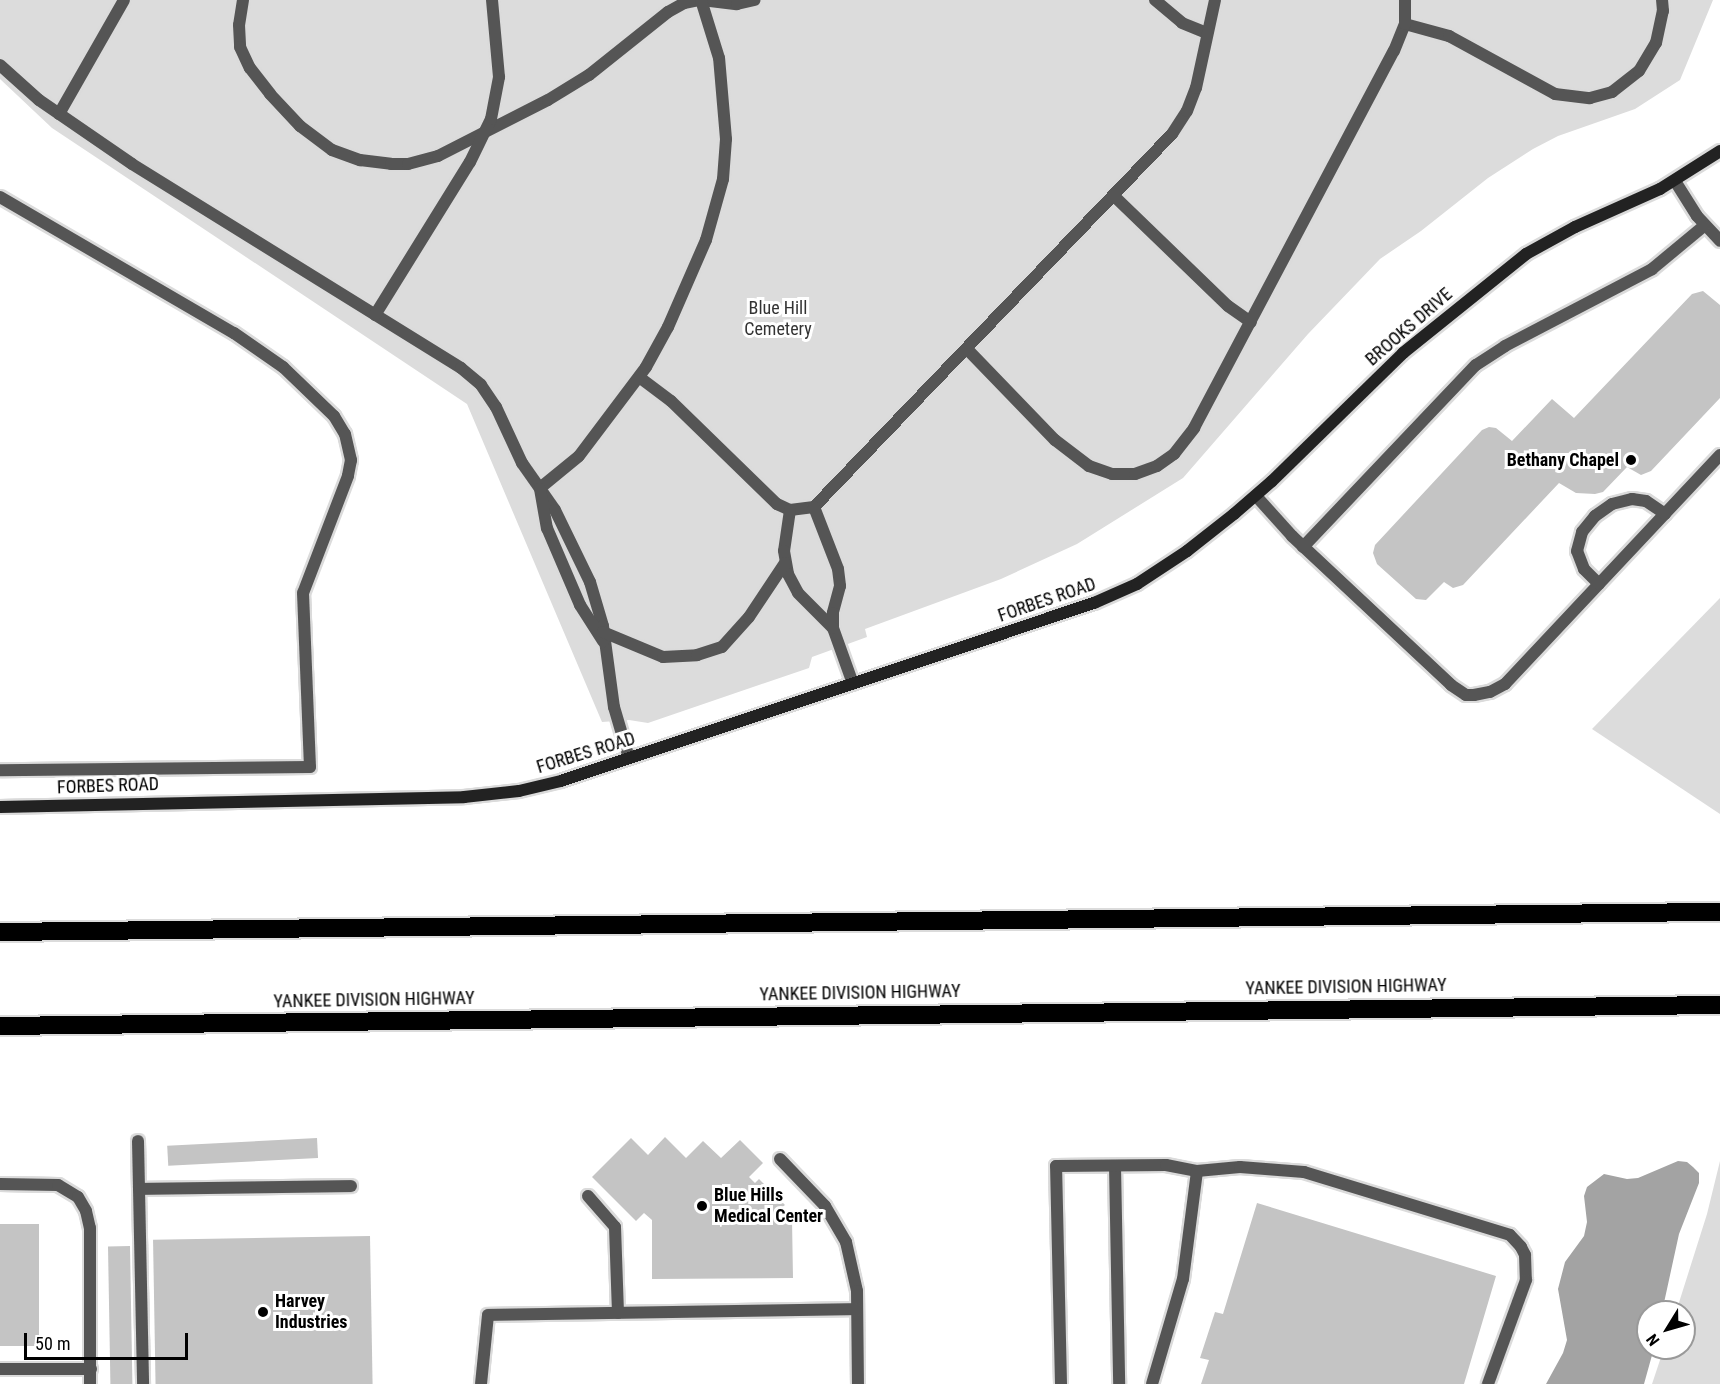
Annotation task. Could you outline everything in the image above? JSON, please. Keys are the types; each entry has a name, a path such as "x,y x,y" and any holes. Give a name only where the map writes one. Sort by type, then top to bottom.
{"highway":[{"path":"0,932 1720,912"},
{"name":"YANKEE DIVISION HIGHWAY","path":"0,1026 1720,1005"}],"street":[{"name":"BROOKS DRIVE","path":"1152,574 1195,545 1256,496 1403,353 1514,263 1554,237 1675,181 1720,152"},
{"name":"FORBES ROAD","path":"0,807 482,796 539,787 1094,603 1152,574"}],"lane":[{"path":"58,114 124,0"},
{"path":"243,0 238,36 250,68 300,126 332,150 374,163 408,164 438,156 562,92 668,12 684,3 701,0 737,4 755,0"},
{"path":"375,315 464,172 485,133 495,106 499,77 492,0"},
{"path":"540,488 561,474 579,456 639,377 661,342 700,258 723,179 726,139 723,81 714,35 701,0"},
{"path":"1155,0 1182,23 1208,33"},
{"path":"639,377 671,402 771,499 790,510 814,507 1164,145 1187,111 1196,88 1215,0"},
{"path":"967,349 1067,450 1101,471 1124,475 1157,466 1181,446 1251,322 1394,51 1405,24 1405,0"},
{"path":"1405,24 1449,36 1555,94 1590,98 1612,92 1639,71 1656,44 1663,11 1662,0"},
{"path":"0,65 58,114 158,180 460,368 481,385 495,406 522,463 562,523 590,582 604,638 614,707 629,758"},
{"path":"1675,181 1704,226 1720,241"},
{"path":"1114,196 1227,306 1251,322"},
{"path":"0,197 234,333 283,367 334,416 345,434 351,459 348,476 303,593 310,767 0,770"},
{"path":"1304,547 1476,365 1505,346 1652,269 1704,226"},
{"path":"1256,496 1304,547 1451,685 1466,695 1482,694 1505,684 1720,455"},
{"path":"540,488 547,528 580,605 604,638 663,657 697,655 722,647 749,617 785,563"},
{"path":"1599,584 1584,568 1578,551 1582,532 1595,516 1612,504 1632,499 1646,501 1665,514"},
{"path":"814,507 840,578 832,613 833,628 853,684"},
{"path":"790,510 785,540 785,563 798,593 833,628"},
{"path":"138,1141 143,1384"},
{"path":"780,1159 818,1198 841,1230 853,1268 857,1309 858,1384"},
{"path":"1060,1384 1056,1166 1166,1165 1197,1171 1240,1167 1304,1172 1510,1236 1521,1247 1525,1255 1526,1280 1488,1384"},
{"path":"1115,1166 1119,1384"},
{"path":"1152,1384 1182,1285 1197,1171"},
{"path":"0,1184 58,1185 78,1197 86,1212 90,1228 90,1384"},
{"path":"139,1189 351,1186"},
{"path":"588,1196 615,1227 618,1313"},
{"path":"481,1384 488,1315 857,1309"},
{"path":"0,1369 91,1369"}],"green space":[{"name":"Blue Hill Cemetery","path":"0,0 1713,0 1680,80 1635,109 1558,136 1533,149 1488,178 1421,231 1380,259 1308,334 1183,478 1077,544 1001,579 865,629 867,637 812,657 809,668 648,723 629,720 602,722 467,404 52,128 0,79"},
{"path":"1720,598 1720,814 1592,729"},
{"path":"1720,1161 1720,1384 1652,1384 1660,1360 1696,1360 1696,1300 1680,1300 1707,1214"}],"shaded area":[{"path":"1678,1161 1687,1162 1699,1173 1699,1183 1679,1234 1665,1300 1636,1300 1636,1360 1651,1360 1644,1384 1546,1384 1563,1353 1567,1340 1558,1289 1565,1262 1584,1236 1587,1222 1584,1196 1587,1187 1604,1174 1627,1179 1638,1178"}],"building":[{"path":"1703,291 1720,305 1720,398 1651,471 1641,475 1627,467 1603,492 1595,494 1576,493 1559,483 1463,585 1453,588 1444,582 1426,600 1416,599 1377,564 1373,553 1375,545 1482,430 1489,427 1496,428 1512,441 1552,399 1574,418 1692,294"},
{"name":"Blue Hills Medical Center","path":"665,1137 686,1158 703,1141 721,1158 740,1140 763,1163 749,1177 755,1183 759,1179 785,1205 781,1208 792,1219 793,1278 652,1279 652,1220 644,1213 636,1221 592,1177 631,1138 648,1155"},
{"path":"317,1138 318,1158 168,1166 167,1146"},
{"path":"1257,1203 1496,1276 1464,1384 1201,1384 1209,1360 1200,1358 1215,1312 1223,1314"},
{"path":"0,1224 39,1224 39,1346 0,1346"},
{"name":"Harvey Industries","path":"370,1236 373,1384 156,1384 153,1240"},
{"path":"108,1246 130,1246 132,1384 110,1384"}],"place":[{"name":"Bethany Chapel","path":"1631,460"},
{"name":"Blue Hills Medical Center","path":"702,1206"},
{"name":"Harvey Industries","path":"263,1312"}]}
